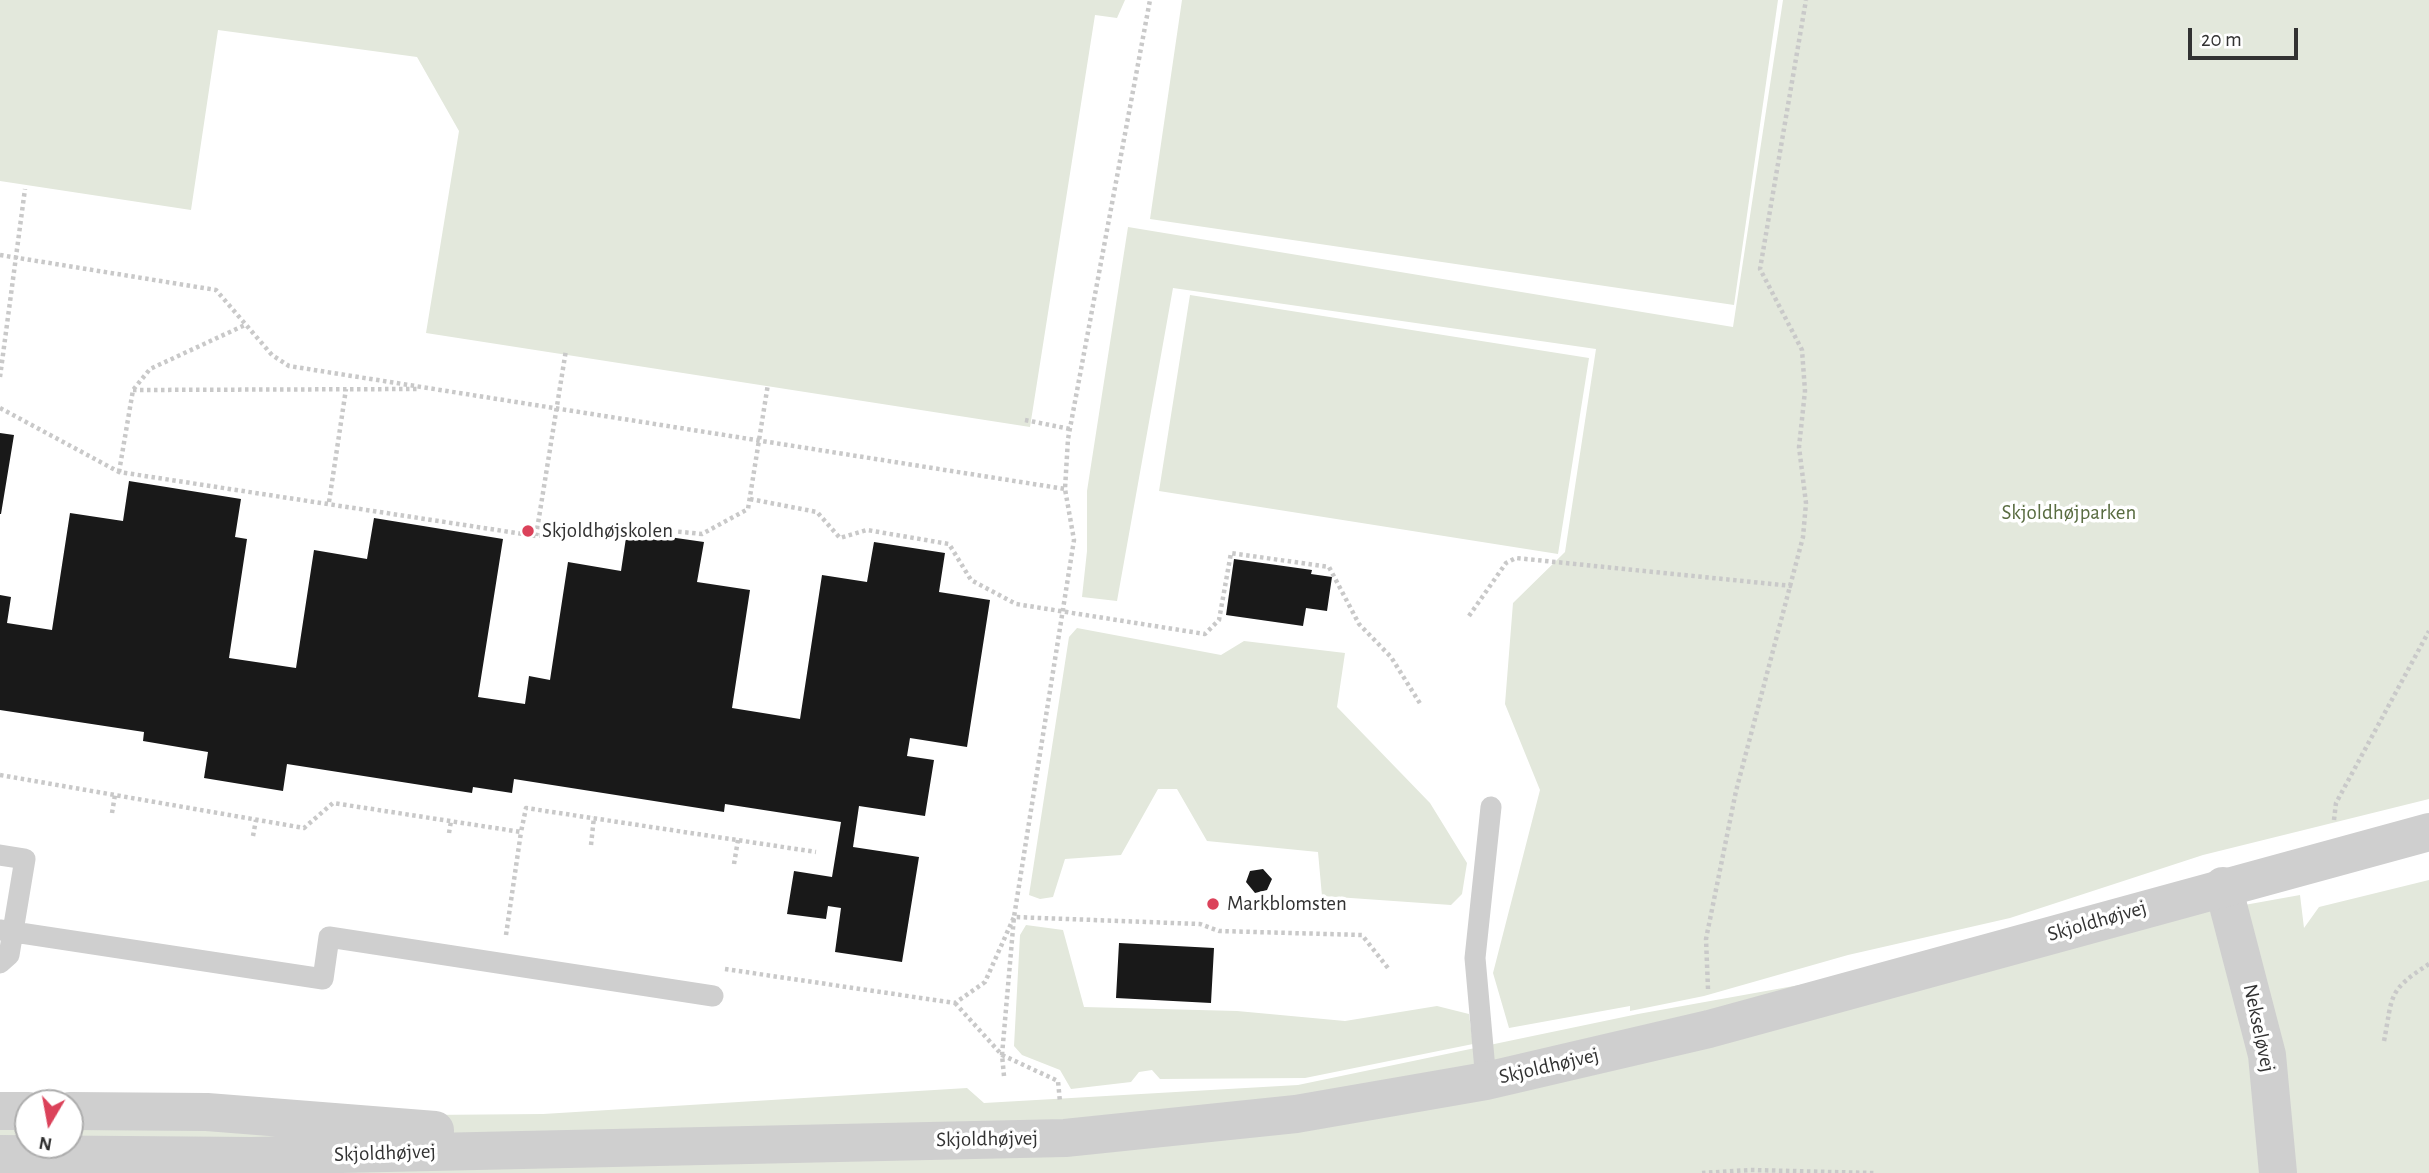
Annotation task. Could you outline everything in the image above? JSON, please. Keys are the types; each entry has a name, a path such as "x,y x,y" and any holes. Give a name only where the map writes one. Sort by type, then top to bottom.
{"street":[{"name":"Skjoldhøjvej","path":"0,1154 251,1156 1065,1138 1296,1114 1486,1081 1709,1029 2331,856 2429,832"},
{"name":"Nekseløvej","path":"2223,886 2267,1055 2278,1173"},
{"name":"Skjoldhøjvej","path":"84,1111 207,1112 643,1146"}],"lane":[{"path":"1486,1081 1475,958 1491,807"},
{"path":"0,855 25,859 6,931 9,955 0,963"},
{"path":"6,931 323,979 329,937 713,996"}],"path":[{"path":"1004,1076 1002,1055 1014,918 1074,540 1065,489 1070,429 1150,0"},
{"path":"1709,1029 1706,939 1736,792 1803,537 1806,503 1799,447 1805,391 1802,351 1760,269 1806,0"},
{"path":"0,377 25,189"},
{"path":"0,255 216,290 272,355 289,366 1065,489"},
{"path":"119,472 133,390 150,369 245,325"},
{"path":"536,536 566,350"},
{"path":"0,408 119,472 329,502 536,536 622,526 702,534 748,509 768,384"},
{"path":"329,502 346,389"},
{"path":"133,390 433,389"},
{"path":"1026,420 1070,429"},
{"path":"750,499 817,512 840,538 867,530 949,544 971,580 1016,604 1205,634 1219,620 1231,553 1329,567 1359,624 1391,657 1421,705"},
{"path":"1469,616 1506,563 1516,558 1792,586"},
{"path":"2331,856 2336,803 2429,631"},
{"path":"0,775 304,828 332,803 521,832"},
{"path":"112,813 115,795"},
{"path":"501,964 526,808 816,852"},
{"path":"591,845 594,817"},
{"path":"253,836 256,820"},
{"path":"449,833 451,821"},
{"path":"734,864 738,840"},
{"path":"1014,918 1200,924 1219,930 1362,935 1388,968"},
{"path":"955,1003 985,982 1014,918"},
{"path":"2384,1041 2393,996 2401,982 2429,964"},
{"path":"718,968 955,1003 1002,1055 1058,1081 1065,1138"},
{"path":"1702,1173 1751,1170 1874,1173"}],"green space":[{"path":"0,0 1125,0 1117,18 1095,15 1030,427 426,333 459,131 417,57 218,30 191,210 0,181"},
{"path":"1182,0 1778,0 1734,305 1150,219"},
{"name":"Skjoldhøjparken","path":"1783,0 2429,0 2429,799 2203,855 2010,918 1848,955 1704,996 1630,1011 1630,1006 1509,1028 1493,973 1540,790 1505,704 1513,603 1565,552 1596,349 1173,288 1117,601 1082,597 1087,551 1087,491 1128,227 1733,327"},
{"path":"1190,295 1589,358 1558,554 1159,491"},
{"path":"1077,628 1221,655 1244,641 1345,653 1337,707 1430,803 1467,863 1462,894 1451,905 1322,896 1318,852 1207,841 1177,789 1158,789 1121,855 1065,859 1053,897 1040,899 1029,895 1069,637"},
{"path":"2429,880 2429,1173 0,1173 0,1118 14,1118 14,1159 84,1159 84,1118 543,1114 967,1088 984,1103 1298,1085 1638,1014 2300,895 2304,928 2319,907"},
{"path":"1026,925 1063,930 1084,1007 1237,1011 1345,1021 1437,1006 1469,1014 1473,1044 1305,1078 1160,1079 1152,1070 1139,1072 1131,1082 1071,1089 1060,1070 1022,1055 1014,1046 1020,935"}],"building":[{"path":"0,433 14,435 1,514 0,514"},
{"path":"129,481 241,499 235,537 247,539 229,658 296,668 314,550 367,559 374,518 503,539 478,697 525,704 529,676 550,680 568,562 621,571 627,531 704,542 697,582 750,590 732,708 800,719 822,575 867,582 874,542 945,553 939,592 990,600 967,747 910,738 907,756 934,760 925,816 859,806 853,847 919,857 902,962 835,952 841,908 828,906 826,919 787,914 794,871 832,877 841,822 725,804 724,812 514,779 512,793 473,787 472,793 287,764 283,791 204,778 208,752 143,741 144,732 0,710 0,595 11,597 7,623 52,630 70,513 123,521"},
{"path":"1234,559 1312,570 1311,574 1332,577 1327,611 1306,608 1303,626 1226,615"},
{"path":"1263,869 1272,879 1267,890 1255,893 1246,882 1250,871"},
{"path":"1119,943 1214,948 1211,1003 1116,998"}],"place":[{"name":"Skjoldhøjskolen","path":"528,531"},
{"name":"Markblomsten","path":"1213,904"}]}
